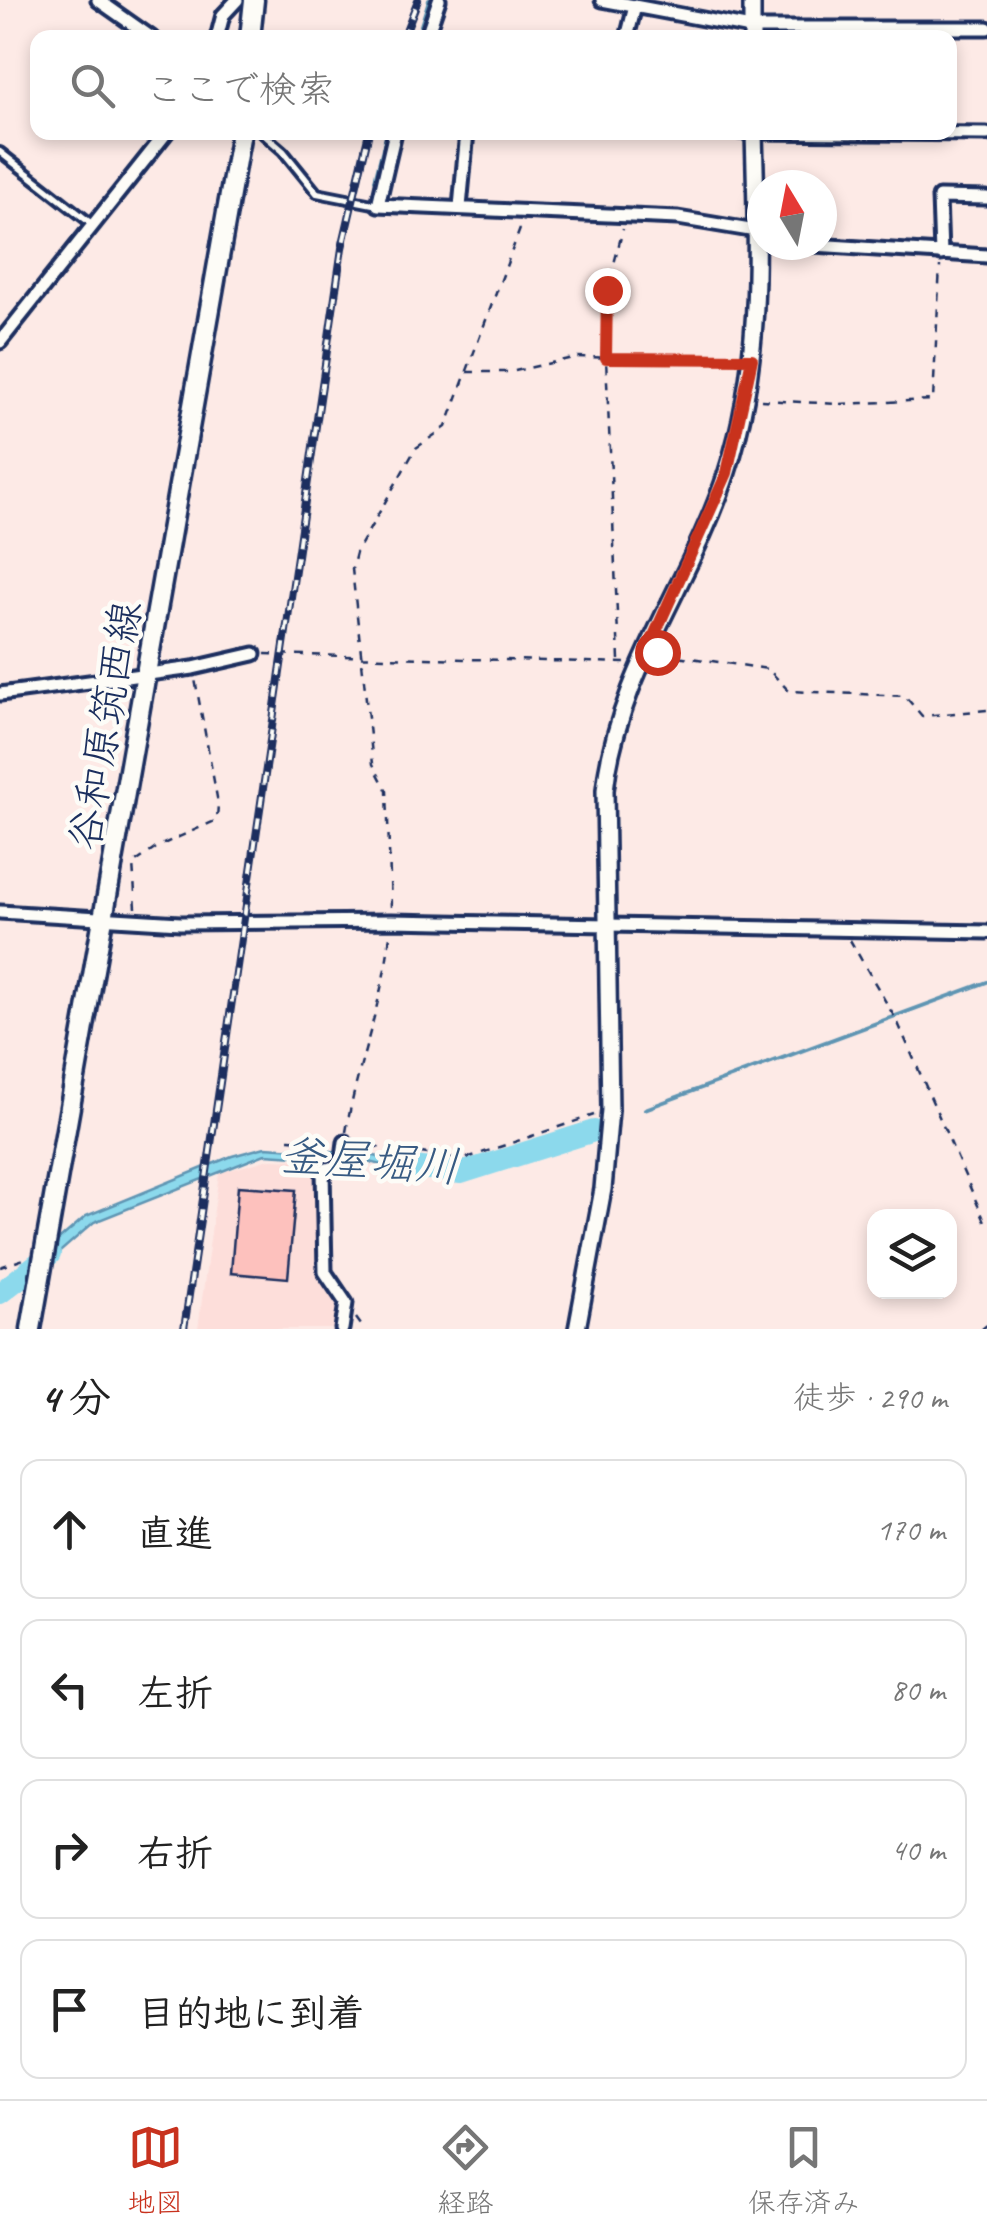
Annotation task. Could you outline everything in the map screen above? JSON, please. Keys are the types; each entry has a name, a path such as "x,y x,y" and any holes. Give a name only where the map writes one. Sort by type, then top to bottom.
{"main road":[{"path":"251,30 254,0"},
{"name":"谷和原筑西線","path":"32,1329 149,674 239,140"}],"street":[{"path":"98,0 141,30"},
{"path":"219,30 224,15 237,0"},
{"path":"429,30 439,0"},
{"path":"602,0 738,30"},
{"path":"751,30 752,0"},
{"path":"628,30 636,6"},
{"path":"893,30 987,28"},
{"path":"957,134 987,134"},
{"path":"0,342 161,140"},
{"path":"393,140 378,205 724,222 747,228"},
{"path":"460,207 466,140"},
{"path":"750,140 753,170"},
{"path":"941,254 939,198 987,198"},
{"path":"837,247 987,256"},
{"path":"577,1329 602,1188 610,1110 605,790 610,750 627,694 714,507 746,400 757,260"},
{"path":"0,694 193,668 254,654"},
{"path":"0,912 136,922 391,921 987,932"},
{"path":"342,1329 346,1303 325,1272 323,1170 342,1164 345,1142"}],"lane":[{"path":"270,140 316,193 378,205"},
{"path":"0,152 93,225"}],"path":[{"path":"345,1142 353,1090 386,977 391,921 387,792 373,764 352,569 356,553 416,448 446,426 527,211"},
{"path":"254,654 619,660 606,358 607,290 626,216"},
{"path":"746,400 840,404 933,400 941,254"},
{"path":"466,372 492,374 577,357 752,359"},
{"path":"648,649 671,656 768,669 789,691 905,696 922,716 987,710"},
{"path":"136,922 133,864 159,846 211,826 217,820 218,803 193,668"},
{"path":"846,932 898,1023 987,1226"},
{"path":"289,1139 345,1142 464,1159 610,1110"},
{"path":"0,1267 43,1261"},
{"path":"982,1329 987,1325"}],"shaded area":[{"path":"270,1159 301,1160 314,1171 319,1183 319,1273 341,1305 337,1329 198,1329 219,1173"}],"water":[{"path":"265,1147 361,1153 428,1168 427,1175 360,1160 265,1154 94,1222 28,1280 24,1270 86,1216 232,1156"}],"building":[{"path":"238,1186 296,1190 288,1278 231,1273"}],"waterway":[{"path":"420,30 429,0"},
{"path":"375,180 385,140"},
{"name":"釜屋堀川","path":"645,1109 987,982"},
{"name":"釜屋堀川","path":"399,1165 461,1173 594,1131"},
{"name":"釜屋堀川","path":"0,1293 50,1254"}],"railway":[{"path":"406,30 418,0"},
{"path":"184,1329 342,248 367,140"}],"route":[{"path":"607,290 606,358 656,362 752,359 727,473 648,649 657,652"}]}
